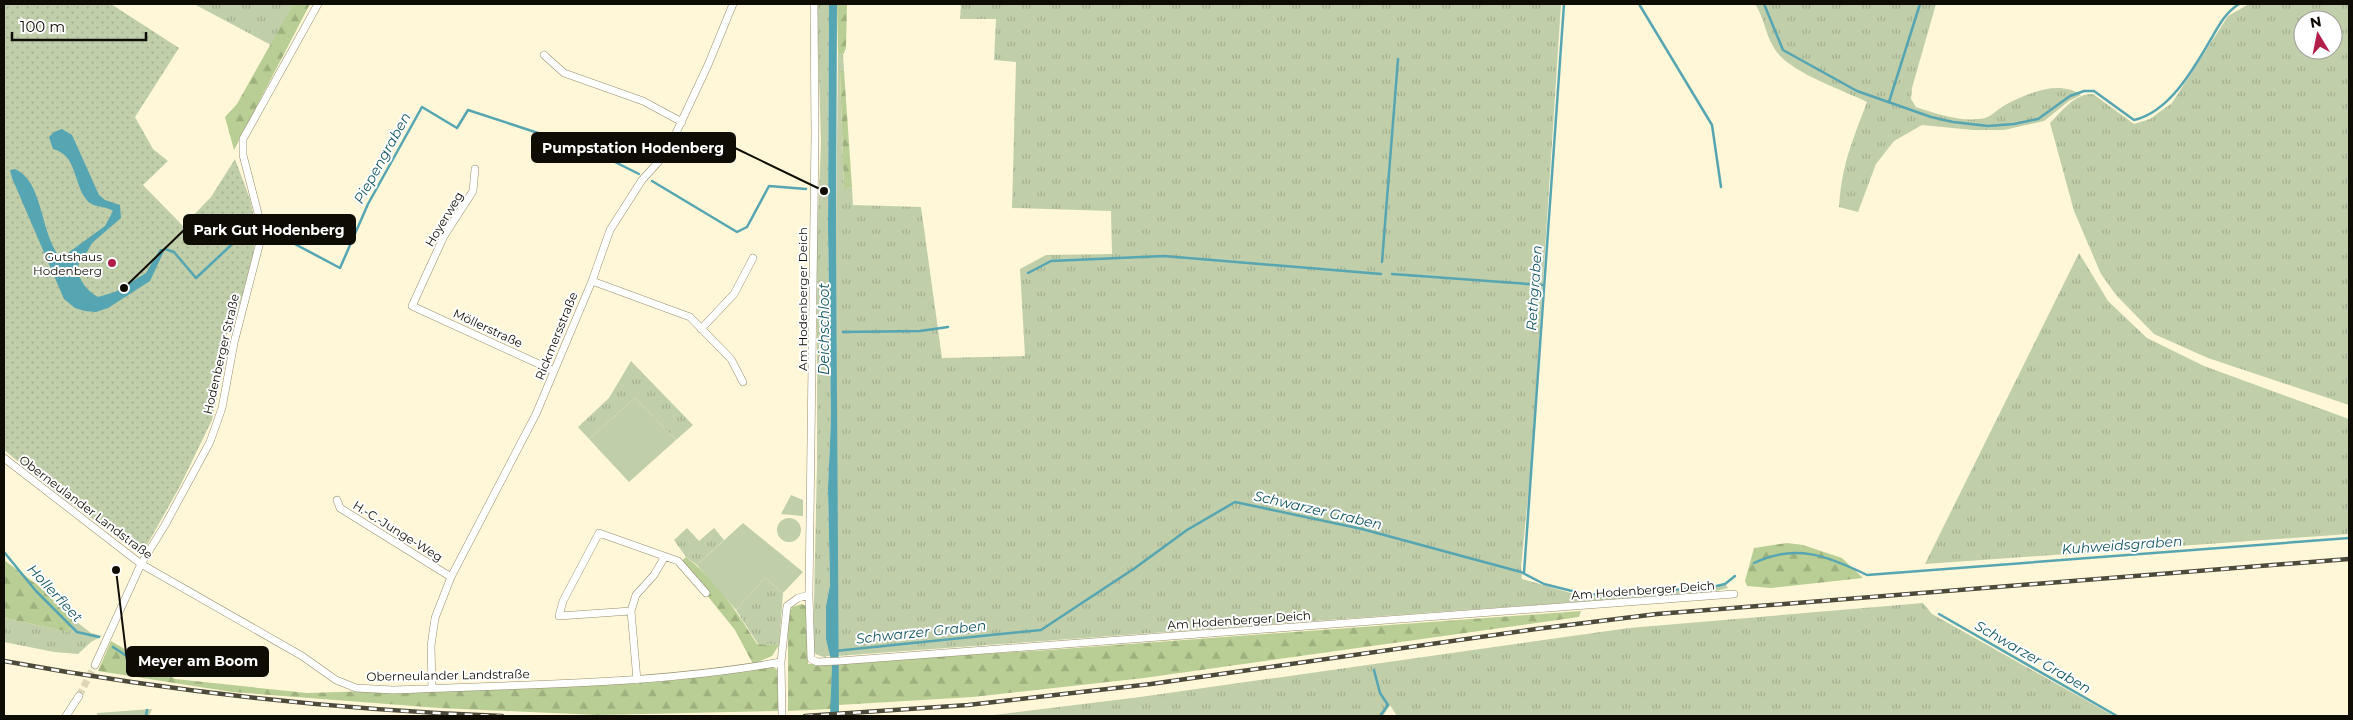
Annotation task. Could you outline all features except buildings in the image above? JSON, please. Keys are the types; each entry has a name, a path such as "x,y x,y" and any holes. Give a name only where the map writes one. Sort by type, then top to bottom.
{"street":[{"name":"Hodenberger Straße","path":"95,665 141,564 165,525 210,442 222,408 234,343 260,242 260,222 243,155 245,132 318,4"},
{"name":"Rickmersstraße","path":"432,688 431,646 435,618 451,577 510,466 554,371 592,281 610,230 642,180 662,158 682,122 733,4"},
{"name":"Am Hodenberger Deich","path":"814,4 815,135 811,659 817,662 1734,594"},
{"path":"544,55 564,73 643,102 682,122"},
{"name":"Hoyerweg","path":"412,306 444,236 473,191 475,169"},
{"path":"701,329 734,294 753,258"},
{"path":"592,281 690,317 731,359 743,382"},
{"name":"Möllerstraße","path":"412,306 554,371"},
{"name":"Oberneulander Landstraße","path":"4,458 141,564 302,656 336,680 356,688 393,690 637,680 701,675 782,662"},
{"name":"H.-C.-Junge-Weg","path":"337,500 340,508 451,577"},
{"path":"631,611 559,616 564,601 599,533 664,558 678,561 706,593"},
{"path":"637,680 631,611 636,594 654,575 664,558"},
{"path":"782,716 782,662 787,606 798,598 810,595"},
{"path":"66,716 79,696"}],"green space":[{"path":"4,4 111,4 179,48 135,117 153,149 168,161 143,185 183,226 211,197 235,159 250,199 257,231 252,260 236,317 224,341 224,368 212,420 179,488 147,545 137,547 128,544 67,501 4,450"},
{"path":"194,4 293,4 271,45"},
{"path":"293,4 310,4 234,150 225,117 237,104"},
{"path":"817,4 829,4 828,227 831,418 828,488 830,585 826,606 826,639 831,656 826,656 826,658 816,654 813,650 817,465 817,238 821,143"},
{"path":"837,4 847,4 846,48 843,55 838,53"},
{"path":"961,4 1561,4 1531,466 1521,567 1522,579 1581,596 1607,597 1703,589 1726,585 1728,588 1712,592 837,656 836,238 838,53 843,55 844,71 840,72 844,190 852,187 853,205 921,207 942,358 1025,356 1020,269 1046,255 1112,254 1111,211 1012,208 1016,62 994,60 996,19 960,19"},
{"path":"1755,4 1936,4 1912,88 1911,99 1916,107 1941,115 1959,119 1985,118 2005,105 2023,97 2053,88 2072,90 2081,95 2069,101 2044,121 2004,130 1973,130 1922,125 1894,141 1876,164 1858,212 1839,207 1845,165 1867,102 1815,79 1790,64 1780,55 1770,41"},
{"path":"2249,4 2349,4 2349,405 2208,358 2154,334 2116,295 2101,274 2074,211 2050,123 2064,108 2080,96 2086,94 2093,94 2134,124 2150,119 2172,103 2228,16"},
{"path":"840,71 844,71 852,187 844,190"},
{"path":"2079,253 2108,301 2147,338 2204,366 2349,419 2349,534 1925,564"},
{"path":"631,361 693,425 676,440 635,398 589,439 578,427 609,398"},
{"path":"635,398 676,440 629,482 589,439"},
{"path":"791,495 803,500 803,516 781,514"},
{"path":"789,518 798,521 801,530 798,539 789,542 780,539 777,530 780,521"},
{"path":"743,523 803,572 783,593 765,578 736,610 697,565"},
{"path":"687,528 699,541 714,528 724,540 697,565 686,557 674,540"},
{"path":"1787,543 1803,545 1842,558 1863,578 1771,588 1747,586 1745,581 1754,548"},
{"path":"686,557 717,586 757,644 779,645 772,656 753,664 735,630 680,562"},
{"path":"4,560 40,587 73,619 69,632 4,618"},
{"path":"765,578 783,593 779,645 758,644 736,610"},
{"path":"1923,603 1932,614 2114,716 1397,716 1390,705 1383,716 986,716 1140,697 1629,628"},
{"path":"802,604 806,606 808,664 832,664 831,709 788,711 788,616 792,607"},
{"path":"1581,611 1579,617 1144,678 973,697 838,705 838,663 1048,650"},
{"path":"4,618 69,632 73,619 91,633 102,636 91,642 78,654 54,652 4,642"},
{"path":"111,641 175,679 307,693 637,683 773,667 779,671 778,711 598,715 439,708 232,692 98,671"},
{"path":"152,709 149,716 97,716 97,713"}],"water":[{"path":"829,4 837,4 836,238 839,716 830,716 832,664 826,639 826,606 830,585 828,488 831,418 828,227"},
{"path":"62,129 72,135 99,195 105,200 120,205 121,218 92,243 80,259 78,265 79,276 88,290 98,297 115,292 146,273 160,249 165,249 150,281 108,308 96,312 75,308 64,299 10,170 15,169 24,175 31,185 37,197 49,237 54,249 61,258 105,226 113,211 96,206 86,199 71,163 61,152 53,149 49,137 54,132"}],"waterway":[{"name":"Rethgraben","path":"1524,573 1564,4"},
{"path":"1639,4 1712,125 1721,187"},
{"path":"1764,4 1783,50 1857,91 1931,117 1953,122 1988,126 2014,124 2038,119 2070,96 2084,91 2094,91 2134,120 2147,115 2169,99 2179,88 2223,20 2239,4"},
{"path":"1889,102 1920,4"},
{"path":"1382,262 1398,59"},
{"name":"Piepengraben","path":"276,234 340,268 368,204 422,107 457,128 468,110 593,151 639,174"},
{"name":"Piepengraben","path":"652,181 737,232 747,227 769,186 806,189"},
{"name":"Piepengraben","path":"165,249 174,252 196,278 244,233"},
{"path":"1028,273 1051,261 1164,256 1381,274"},
{"path":"1392,274 1542,285"},
{"path":"843,332 920,331 948,327"},
{"name":"Schwarzer Graben","path":"835,651 1041,630 1135,568 1187,530 1235,502 1362,529 1521,572 1544,584 1584,594 1606,595 1712,587 1725,584 1735,576"},
{"name":"Kuhweidsgraben","path":"1754,563 1783,554 1811,554 1839,562 1867,575 2349,538"},
{"name":"Hollerfleet","path":"4,552 36,591 77,632 99,637"},
{"name":"Schwarzer Graben","path":"1939,614 2117,716"},
{"name":"Hollerfleet","path":"113,647 145,668 151,676"},
{"path":"1374,670 1380,693 1388,705 1380,716"},
{"name":"Hollerfleet","path":"146,716 147,710"}],"tunnel":[{"path":"79,696 95,665"}],"railway":[{"path":"805,716 968,705 1151,684 1536,629 1657,614 2349,559"},
{"path":"4,661 66,672 252,698 377,709 502,716"}],"place":[{"name":"Pumpstation Hodenberg","path":"824,191"},
{"name":"Gutshaus Hodenberg","path":"112,263"},
{"name":"Park Gut Hodenberg","path":"124,288"},
{"name":"Meyer am Boom","path":"116,570"}],"water label":[{"name":"Deichschloot","path":"824,329"}]}
